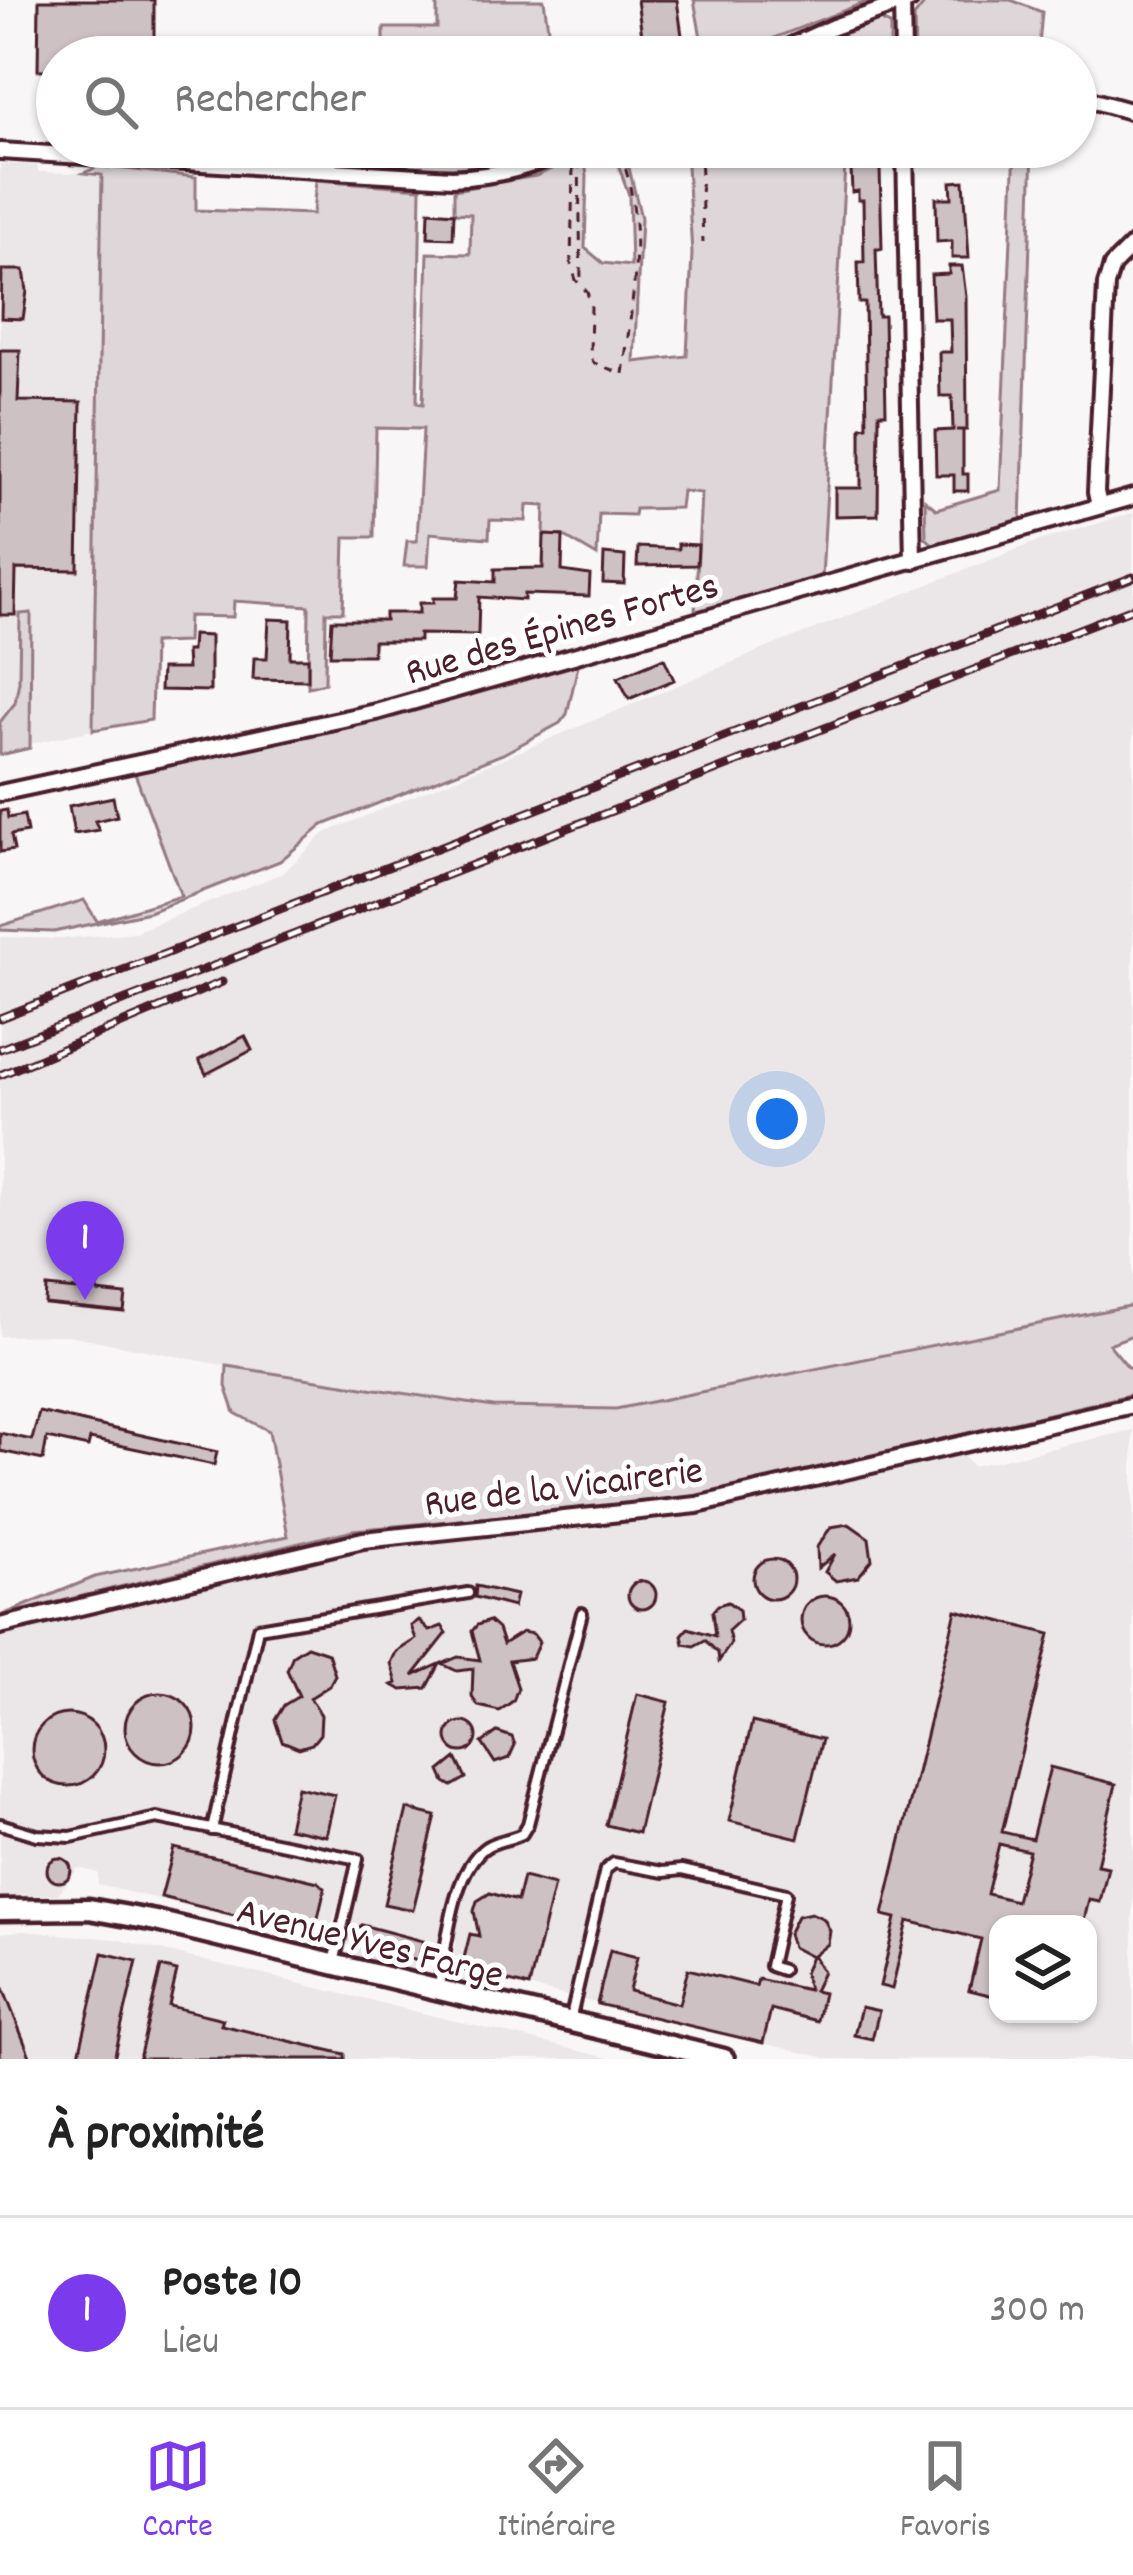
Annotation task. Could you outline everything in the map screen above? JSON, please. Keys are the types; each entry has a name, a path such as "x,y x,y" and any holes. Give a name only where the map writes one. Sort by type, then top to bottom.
{"street":[{"path":"819,36 905,1 904,36"},
{"path":"1097,102 1133,112"},
{"path":"0,151 36,153"},
{"path":"285,168 452,178 528,168"},
{"path":"905,168 914,560"},
{"path":"1099,506 1106,285 1112,266 1133,245"},
{"name":"Rue des Épines Fortes","path":"0,793 376,712 1133,496"},
{"name":"Rue de la Vicairerie","path":"0,1626 363,1540 698,1505 1133,1405"},
{"name":"Avenue Yves Farge","path":"0,1910 89,1909 156,1921 724,2059"}],"lane":[{"path":"212,1830 258,1628 468,1593"},
{"path":"437,1992 466,1864 496,1842 522,1834 528,1824 582,1613"},
{"path":"0,1823 37,1835 71,1837 157,1818 358,1859 334,1964"},
{"path":"569,2022 605,1870 614,1864 663,1872 682,1870 786,1894 770,1966 782,1970"}],"path":[{"path":"574,168 572,264 575,280 581,284"},
{"path":"581,168 581,284 591,305 590,357 594,364 623,374 638,237 626,168"},
{"path":"701,168 703,243"}],"shaded area":[{"path":"437,0 544,0 549,36 384,36 384,28 437,28"},
{"path":"694,0 871,0 779,36 701,36"},
{"path":"1011,0 1042,12 1040,36 914,36 914,17 925,3"},
{"path":"877,19 890,25 890,36 833,36"},
{"path":"0,164 36,165 38,172 102,174 93,730 30,744 31,614 20,615 15,703 0,722"},
{"path":"117,168 196,177 196,210 313,214 316,180 421,188 417,403 423,404 428,253 470,254 471,214 454,213 454,190 536,176 553,168 586,168 585,248 603,263 631,266 629,195 619,168 629,168 641,218 634,362 687,356 692,254 687,168 845,168 822,578 695,613 701,493 682,491 680,508 599,514 597,556 563,536 544,535 545,506 527,505 526,521 490,520 489,538 430,533 428,566 404,566 407,541 417,541 423,429 376,428 374,537 345,537 343,612 326,612 325,683 308,687 309,606 234,601 233,617 188,616 187,642 153,643 151,720 93,730 102,175 84,173"},
{"path":"1014,168 1032,168 1021,522 935,546 926,538 925,500 936,509 1000,490"},
{"path":"1133,513 1133,1305 616,1409 493,1407 316,1383 68,1335 0,1336 0,937 58,939 135,932 283,873 325,833 774,645 1036,542"},
{"path":"31,613 30,748 0,755 0,722 15,703 19,681 20,614"},
{"path":"579,661 567,714 560,723 503,754 323,825 280,861 149,912 54,932 0,930 0,926 84,900 97,921 181,896 134,771 360,723"},
{"path":"1133,1305 1133,1335 1109,1344 1133,1367 1133,1394 693,1498 353,1530 0,1616 95,1577 288,1536 269,1431 235,1413 226,1386 227,1366 493,1407 616,1409"},
{"path":"1133,1430 1133,2059 830,2059 499,1980 495,1994 460,1986 450,1968 457,1941 440,1937 432,1963 413,1974 358,1961 346,1943 353,1915 336,1911 328,1938 311,1949 300,1947 303,1932 98,1885 98,1873 78,1868 58,1894 0,1898 0,1636 356,1552 697,1514 962,1454 973,1466"},
{"path":"0,1933 115,1939 612,2059 0,2059"}],"building":[{"path":"39,0 154,0 154,36 38,36"},
{"path":"637,0 677,0 682,36 642,36"},
{"path":"880,168 882,249 876,249 878,316 884,316 886,413 879,413 878,515 835,516 835,488 861,488 861,427 867,426 865,303 859,303 858,262 864,262 863,200 858,200 858,191 852,192 851,169"},
{"path":"964,181 969,258 952,258 952,241 937,242 936,198 952,198 951,182"},
{"path":"429,211 454,213 453,238 428,237"},
{"path":"949,266 962,266 966,296 963,474 968,474 968,491 954,491 954,475 936,475 935,431 953,430 952,396 940,396 939,352 951,352 950,319 933,319 931,275 949,274"},
{"path":"2,270 24,270 23,319 1,318"},
{"path":"0,350 20,350 18,401 81,402 78,570 16,569 15,615 0,615"},
{"path":"544,535 563,536 562,571 590,575 589,596 479,597 478,635 419,634 419,641 373,641 373,655 330,655 332,620 385,620 385,613 419,613 419,603 457,598 459,580 495,582 495,569 543,568"},
{"path":"678,544 698,545 697,565 637,566 638,547 678,549"},
{"path":"604,554 625,556 624,584 603,583"},
{"path":"269,619 291,620 290,658 308,658 308,680 253,679 254,658 267,658"},
{"path":"192,635 210,636 210,691 160,690 161,669 187,669 186,651 191,651"},
{"path":"664,658 674,680 629,699 618,677"},
{"path":"113,797 117,816 95,821 99,830 74,834 69,806"},
{"path":"7,810 8,818 24,815 27,832 11,835 14,850 0,852 0,811"},
{"path":"245,1036 252,1050 206,1074 199,1060"},
{"path":"85,1282 95,1285 98,1292 126,1295 124,1312 45,1304 46,1287 77,1290"},
{"path":"39,1412 217,1452 214,1465 90,1439 88,1447 47,1438 43,1460 0,1451 0,1433 32,1440"},
{"path":"849,1524 869,1538 872,1560 858,1577 836,1581 825,1572 835,1554 818,1568 817,1547 831,1527"},
{"path":"773,1559 787,1565 793,1579 787,1593 773,1599 759,1593 753,1579 759,1565"},
{"path":"642,1581 652,1585 656,1595 652,1605 642,1609 632,1605 628,1595 632,1585"},
{"path":"476,1586 516,1595 513,1607 475,1597"},
{"path":"825,1596 842,1603 849,1620 842,1637 825,1644 808,1637 801,1620 808,1603"},
{"path":"728,1602 739,1610 740,1620 728,1631 731,1643 719,1661 718,1653 705,1640 694,1646 684,1644 682,1635 688,1628 715,1636 712,1612"},
{"path":"956,1610 1050,1634 1002,1832 1032,1839 1050,1767 1116,1784 1097,1865 1108,1867 1100,1902 1089,1900 1085,1915 989,1915 989,1995 969,1990 981,1939 908,1921 892,1989 880,1986 896,1918 883,1915","holes":["999,1844 1029,1851 1016,1901 987,1894"]},
{"path":"419,1620 429,1631 442,1626 447,1633 413,1676 440,1664 427,1688 402,1690 392,1685 397,1683 391,1663 396,1652 416,1639 411,1626"},
{"path":"489,1621 503,1644 522,1632 533,1634 539,1642 532,1658 509,1661 518,1688 513,1701 499,1711 478,1706 472,1697 473,1669 457,1671 442,1664 458,1657 480,1660 472,1631"},
{"path":"307,1646 328,1653 335,1675 329,1686 310,1698 321,1715 320,1734 312,1744 299,1748 282,1741 275,1720 284,1705 299,1696 287,1670 293,1655"},
{"path":"160,1693 185,1703 195,1728 185,1753 160,1763 135,1753 125,1728 135,1703"},
{"path":"637,1694 669,1702 638,1833 606,1825"},
{"path":"68,1714 93,1725 104,1750 93,1775 68,1786 43,1775 32,1750 43,1725"},
{"path":"462,1722 477,1737 462,1752 447,1737"},
{"path":"752,1722 822,1739 798,1838 729,1821"},
{"path":"497,1732 512,1737 515,1745 509,1758 495,1763 482,1743"},
{"path":"456,1758 466,1778 452,1786 440,1771"},
{"path":"297,1787 335,1795 326,1836 288,1828"},
{"path":"407,1809 436,1816 413,1910 384,1904"},
{"path":"174,1848 318,1882 325,1888 314,1935 161,1897"},
{"path":"59,1858 68,1861 68,1879 59,1882 50,1879 47,1870 50,1861"},
{"path":"523,1877 554,1885 529,1987 461,1970 470,1934 479,1936 477,1901 490,1893 517,1901"},
{"path":"811,1913 824,1919 830,1931 828,1944 813,1956 823,1972 814,1991 823,1993 817,2021 771,2009 763,2043 597,2004 610,1950 637,1957 629,1991 679,2004 688,1969 756,1986 758,1979 808,1990 804,1973 811,1957 792,1947 788,1934 797,1916"},
{"path":"362,1925 423,1941 418,1961 361,1946 354,1932"},
{"path":"103,1953 137,1961 114,2059 78,2059"},
{"path":"161,1967 177,1971 169,2006 223,2019 221,2025 345,2054 345,2059 139,2059"},
{"path":"1,1983 31,2059 0,2059"},
{"path":"861,2007 879,2011 872,2039 854,2035"}],"railway":[{"path":"0,1018 1133,577"},
{"path":"0,1049 1133,608"},
{"path":"0,1075 222,982"}],"place":[{"name":"Poste 10","path":"85,1300"}]}
